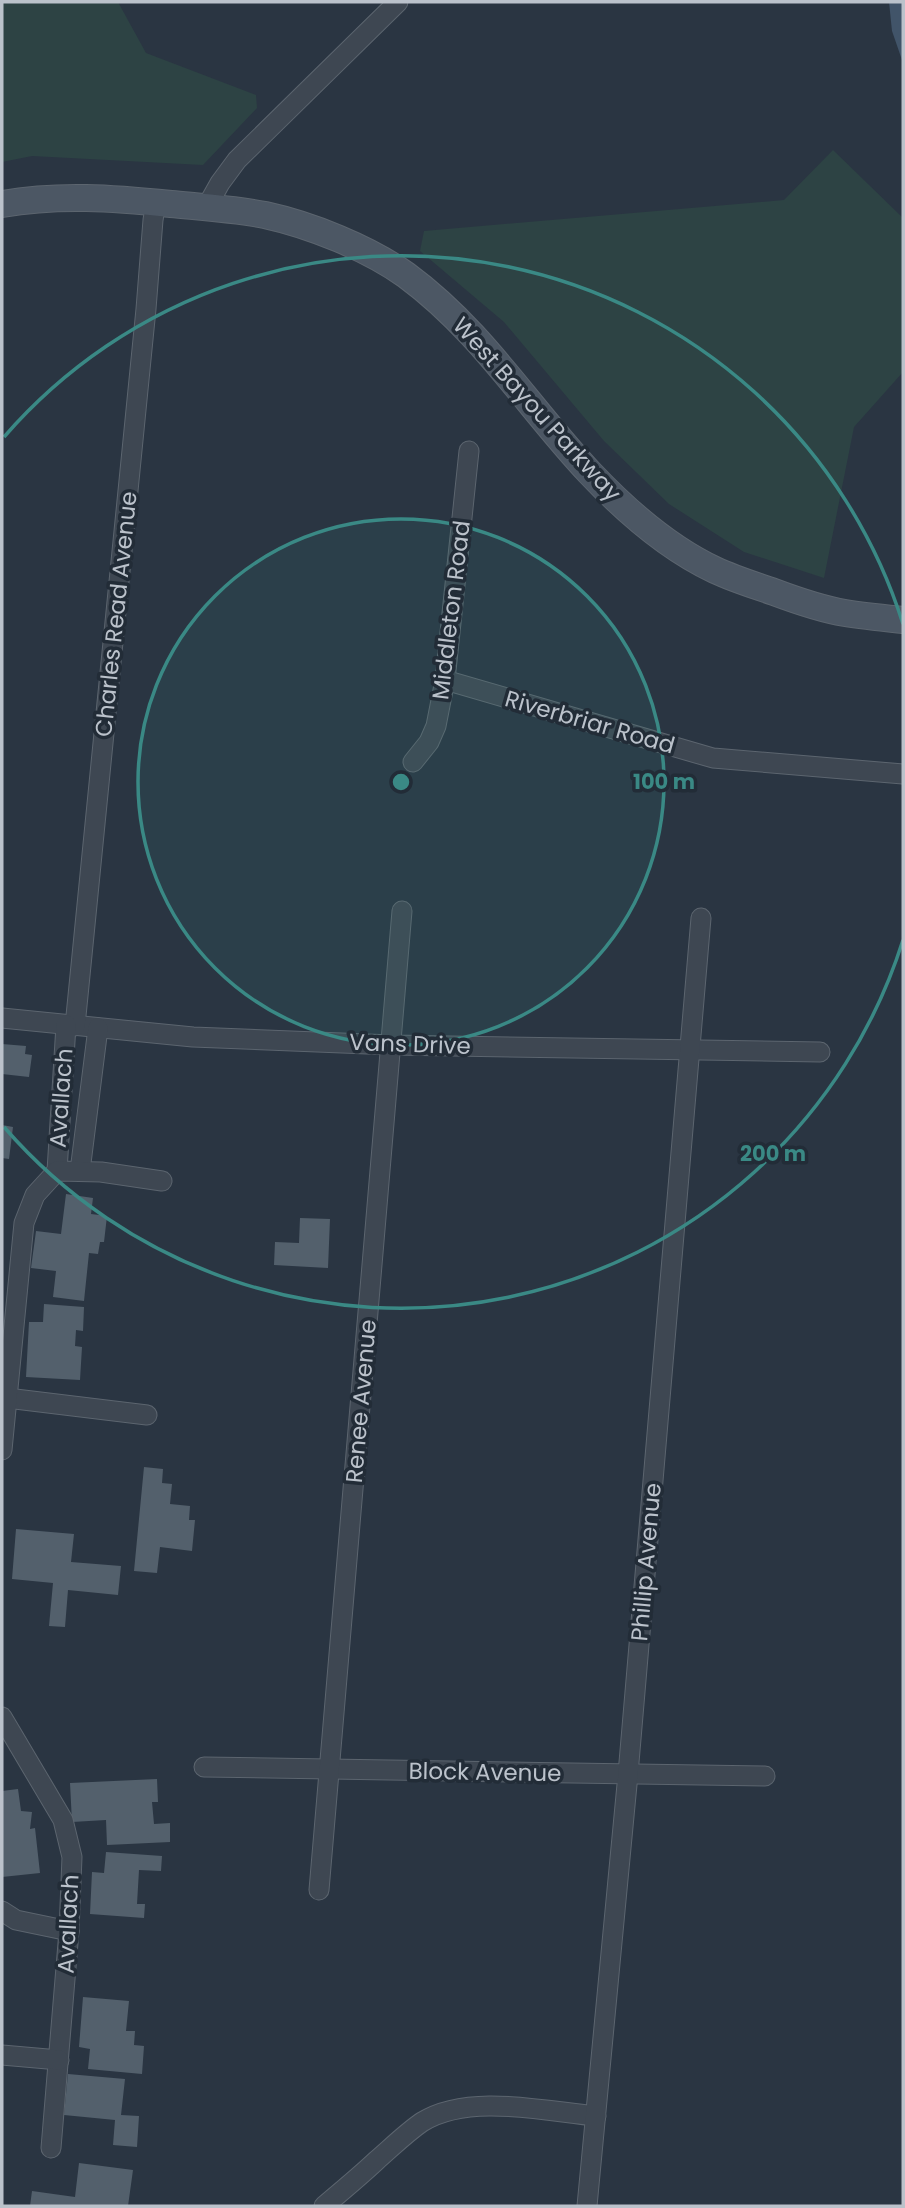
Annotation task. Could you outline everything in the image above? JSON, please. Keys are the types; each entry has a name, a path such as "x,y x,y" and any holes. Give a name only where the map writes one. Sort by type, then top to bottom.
{"street":[{"path":"206,208 237,160 398,2"},
{"name":"West Bayou Parkway","path":"2,204 35,198 90,197 206,208 266,216 303,226 359,249 407,276 481,342 589,472 658,535 713,569 819,608 903,620"},
{"name":"Charles Read Avenue","path":"71,1026 156,202"},
{"name":"Middleton Road","path":"414,762 436,726 445,680 469,451"},
{"name":"Riverbriar Road","path":"445,680 713,758 903,774"},
{"name":"Renee Avenue","path":"319,1890 402,911"},
{"name":"Phillip Avenue","path":"587,2206 628,1774 701,918"},
{"name":"Vans Drive","path":"2,1018 193,1037 392,1045 820,1052"},
{"name":"Avallach","path":"2,1450 24,1223 35,1195 57,1171 71,1026"},
{"name":"Avallach","path":"80,1171 98,1028"},
{"name":"Avallach","path":"57,1171 80,1171 162,1181"},
{"path":"7,1398 147,1415"},
{"name":"Avallach","path":"2,1717 63,1820 72,1857 69,1931 51,2148"},
{"name":"Block Avenue","path":"204,1767 765,1776"},
{"path":"2,1911 16,1920 69,1931"},
{"path":"2,2055 59,2060"},
{"path":"324,2206 406,2134 424,2121 444,2112 465,2106 486,2105 596,2116"}],"green space":[{"path":"2,2 118,2 146,53 256,95 257,108 203,165 32,156 2,162"},
{"path":"833,150 903,218 903,372 854,427 824,578 744,552 669,504 604,441 504,322 420,251 424,231 784,200"}],"water":[{"path":"889,2 903,2 903,63 892,31"}],"building":[{"path":"2,1044 26,1046 25,1054 32,1055 29,1077 2,1074"},
{"path":"2,1125 13,1127 9,1159 2,1158"},
{"path":"66,1194 93,1198 91,1214 107,1216 104,1242 100,1242 98,1254 89,1253 84,1301 53,1297 56,1271 31,1268 36,1231 61,1234"},
{"path":"300,1218 330,1219 328,1268 274,1265 275,1242 299,1243"},
{"path":"44,1304 84,1307 83,1331 76,1330 75,1346 82,1347 80,1380 26,1377 29,1322 43,1322"},
{"path":"144,1467 163,1469 162,1483 172,1484 170,1504 190,1506 189,1520 195,1520 192,1551 160,1547 157,1573 134,1571"},
{"path":"16,1529 74,1534 71,1562 121,1566 118,1595 68,1590 65,1627 49,1626 53,1583 12,1579"},
{"path":"157,1779 158,1802 152,1802 154,1824 170,1823 170,1842 107,1845 106,1820 72,1822 70,1783"},
{"path":"18,1789 21,1811 32,1812 30,1829 35,1828 40,1873 2,1877 2,1791"},
{"path":"106,1852 162,1856 161,1871 139,1870 137,1904 145,1904 144,1918 90,1914 92,1872 104,1873"},
{"path":"83,1997 129,2001 126,2031 135,2031 134,2045 144,2046 142,2074 88,2069 90,2049 79,2047"},
{"path":"68,2074 125,2079 121,2115 139,2116 137,2147 113,2145 115,2120 64,2115"},
{"path":"79,2163 133,2170 128,2206 30,2206 32,2191 75,2197"}]}
